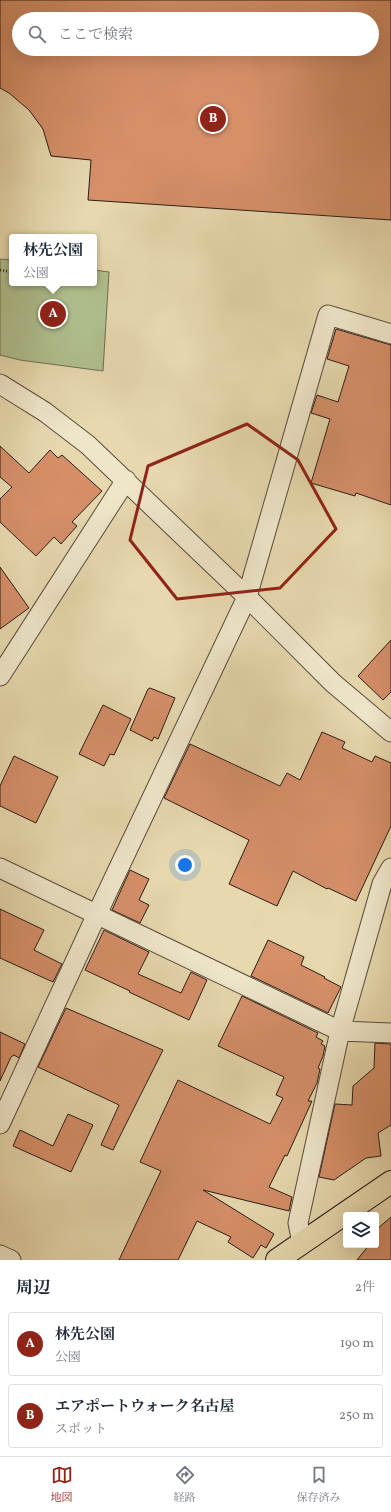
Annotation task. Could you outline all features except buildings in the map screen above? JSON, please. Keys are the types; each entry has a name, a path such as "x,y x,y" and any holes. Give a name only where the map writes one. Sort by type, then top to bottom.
{"main road":[{"path":"277,1260 391,1182"}],"street":[{"path":"0,1124 97,914 247,598 328,315 391,334"},
{"path":"0,384 45,412 88,445 126,480 333,683 391,732"},
{"path":"0,676 126,480"},
{"path":"0,868 340,1031 391,1033"},
{"path":"302,1243 298,1223 340,1031 382,884 391,868"},
{"path":"0,1254 11,1260"}],"highlighted area":[{"path":"247,424 298,460 336,529 280,588 177,599 130,540 148,466"}],"green space":[{"path":"0,259 9,260 9,286 97,286 97,270 109,272 103,371 20,360 0,355"}],"place":[{"name":"エアポートウォーク名古屋","path":"213,119"},
{"name":"林先公園","path":"53,314"}]}
